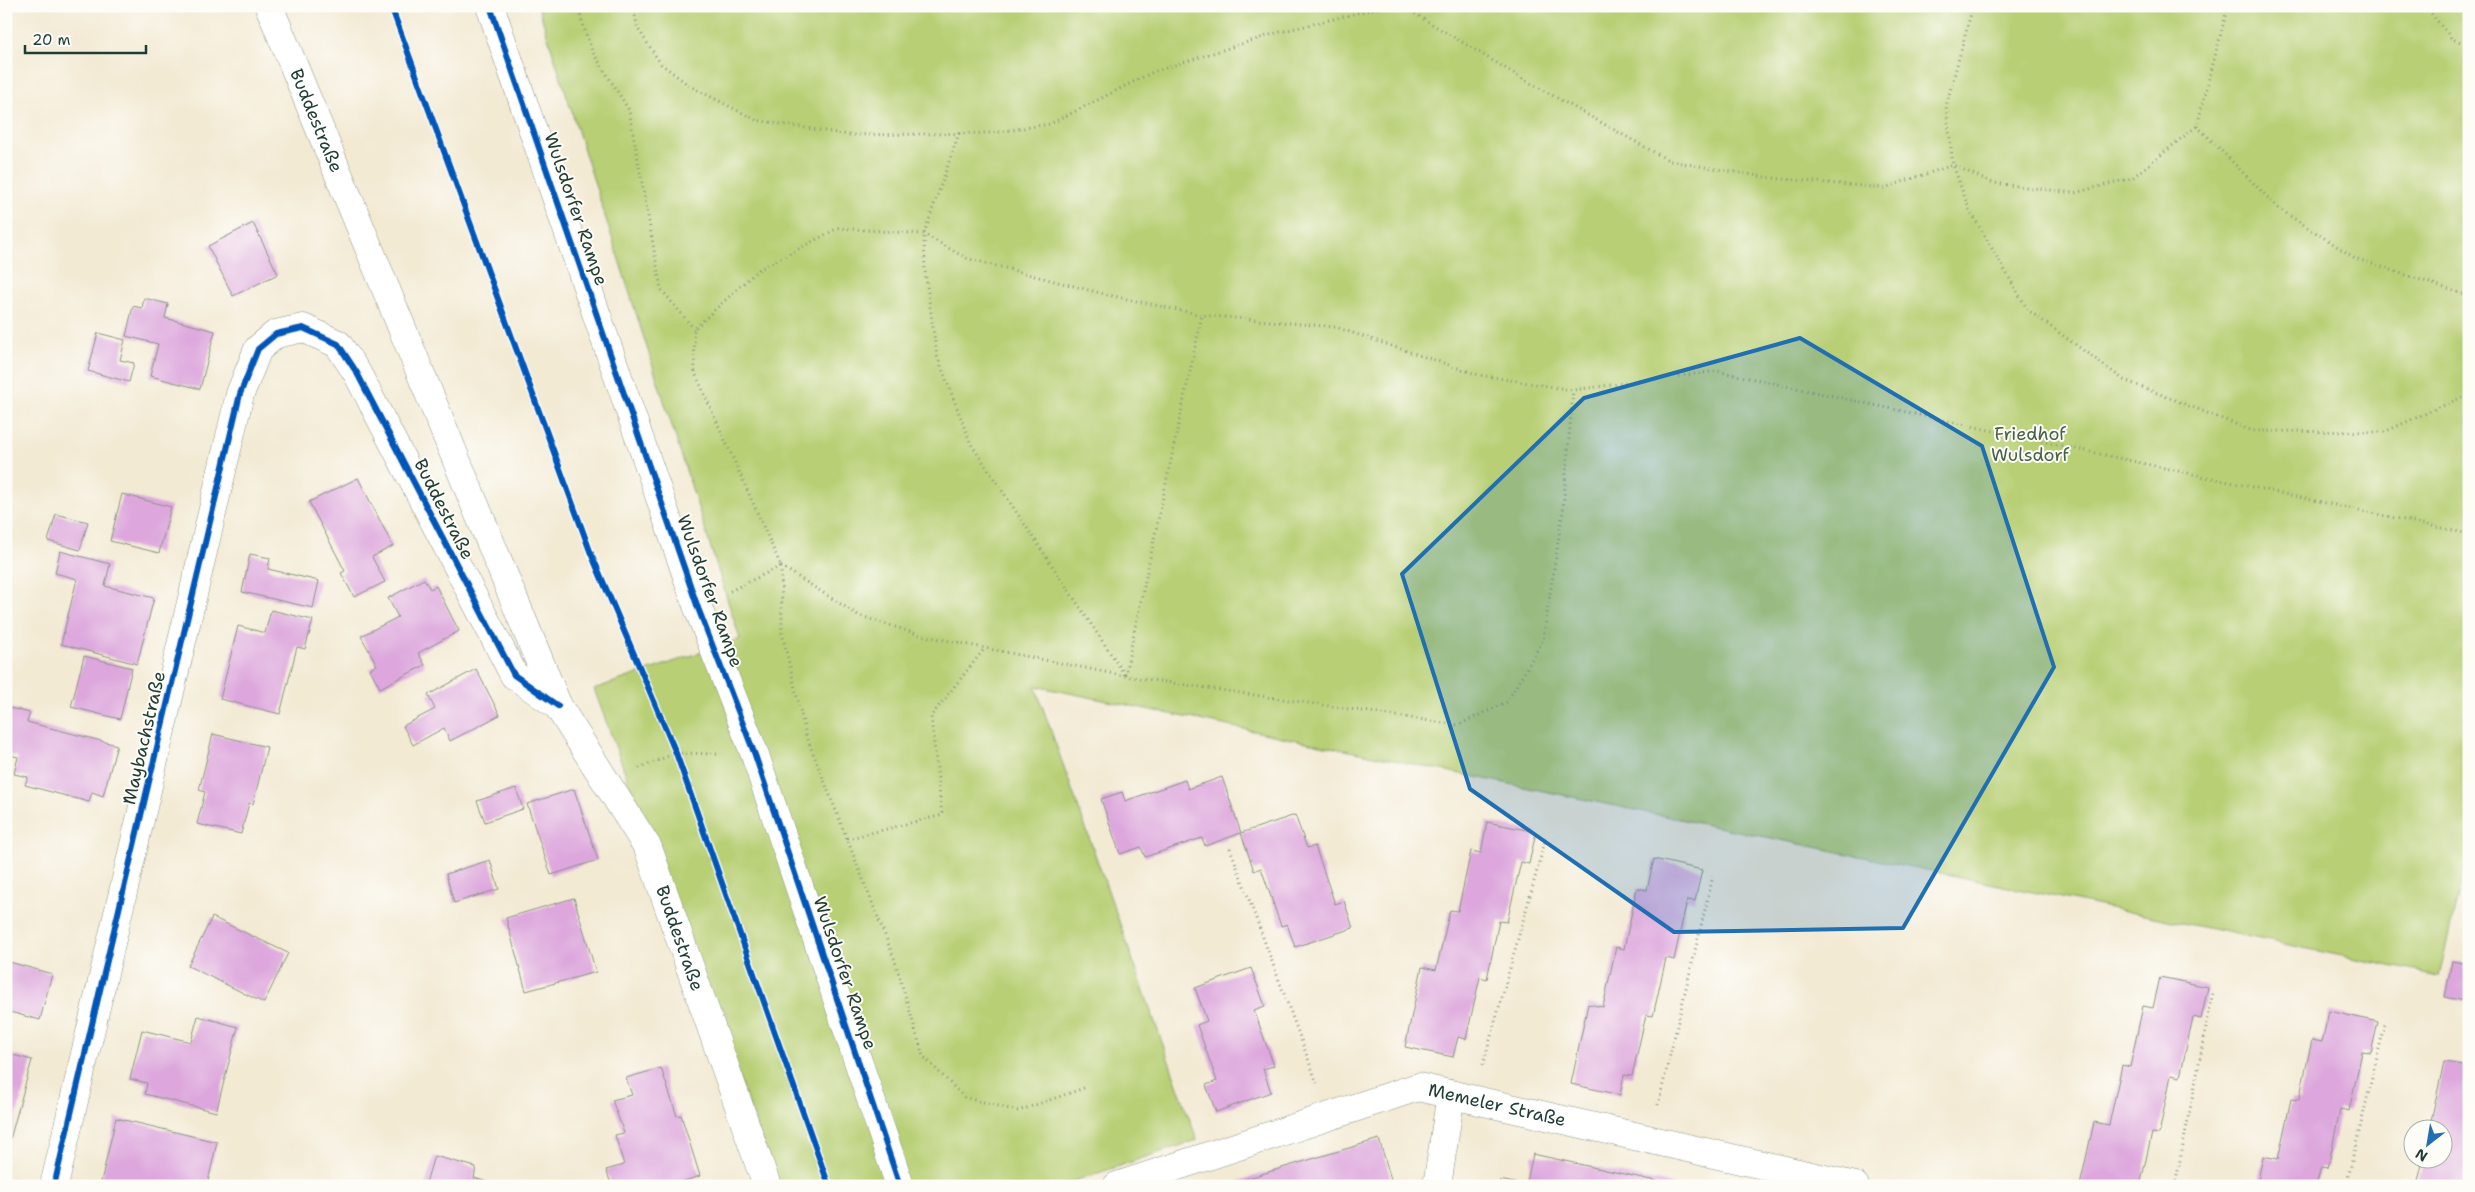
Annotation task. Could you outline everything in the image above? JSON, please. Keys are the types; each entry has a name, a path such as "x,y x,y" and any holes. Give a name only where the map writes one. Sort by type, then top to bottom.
{"street":[{"name":"Buddestraße","path":"269,6 558,706 648,848 767,1186"},
{"name":"Wulsdorfer Rampe","path":"490,6 698,608 755,755 900,1186"},
{"name":"Buddestraße","path":"303,328 338,344 356,373 514,676 558,706"},
{"name":"Maybachstraße","path":"54,1186 240,394 258,349 276,334 303,328"},
{"name":"Memeler Straße","path":"1117,1186 1418,1087 1855,1186"},
{"path":"1437,1186 1462,1097"}],"path":[{"path":"577,6 592,50 629,110 661,289 694,329 695,373 781,566 782,633 804,726 894,958 923,1056 964,1097 1018,1111 1084,1088"},
{"path":"633,6 638,29 662,64 690,86 756,120 849,134 992,132 1050,124 1153,72 1276,33 1386,6"},
{"path":"1402,6 1526,80 1670,161 1771,178 1884,188 1953,165 1993,183 2074,193 2132,178 2196,126 2228,6"},
{"path":"1973,6 1946,106 1953,165 1969,209 2028,310 2124,380 2253,431 2384,432 2469,394"},
{"path":"2425,6 2452,39 2469,45"},
{"path":"2196,126 2278,208 2355,258 2469,296"},
{"path":"958,133 924,234 925,271 937,356 971,444 1125,676"},
{"path":"694,329 758,270 838,228 924,234 966,258 1108,295 1202,315 1334,328 1479,375 1574,390 1716,371 2469,534"},
{"path":"1125,676 1202,315"},
{"path":"781,566 858,614 920,635 1125,676 1458,725 1507,702 1543,640 1564,510 1574,390"},
{"path":"847,839 942,815 931,716 985,648"},
{"path":"606,781 676,753 755,755"},
{"path":"1462,1097 1546,838"},
{"path":"1230,848 1329,1116"},
{"path":"1650,1140 1713,876"},
{"path":"2175,1186 2213,992"},
{"path":"2346,1186 2385,1024"}],"highlighted area":[{"path":"1800,338 1982,446 2054,667 1903,928 1674,932 1470,789 1402,574 1584,398"}],"green space":[{"name":"Friedhof Wulsdorf","path":"538,6 2469,6 2469,848 2439,976 1035,686 1197,1140 1059,1186 779,1186 594,689 740,639"}],"building":[{"path":"2469,6 2469,11 2450,7"},
{"path":"253,223 278,274 233,296 208,246"},
{"path":"144,298 168,304 165,318 215,331 200,389 150,376 158,344 126,336 133,306 142,308"},
{"path":"98,333 125,340 120,360 134,363 129,382 88,371"},
{"path":"358,478 393,546 372,557 385,582 354,597 341,573 345,571 309,502"},
{"path":"122,494 171,507 159,553 110,541"},
{"path":"56,514 88,522 80,550 48,541"},
{"path":"60,551 110,564 105,586 154,598 137,664 61,644 77,579 55,573"},
{"path":"250,554 270,558 268,569 319,581 313,608 242,592"},
{"path":"424,579 430,589 436,586 459,631 418,653 425,665 380,688 370,669 377,665 361,636 398,617 388,598"},
{"path":"271,610 313,620 305,649 297,647 280,714 220,699 238,626 265,633"},
{"path":"84,656 132,668 120,719 71,707"},
{"path":"476,669 500,715 450,741 444,728 413,745 403,726 435,709 428,695"},
{"path":"6,707 30,713 27,722 117,745 103,796 92,792 89,802 25,785 28,777 14,774 18,757 6,754"},
{"path":"213,734 267,747 253,804 249,803 241,834 197,824 205,792 199,790"},
{"path":"1222,777 1241,833 1205,846 1202,838 1145,857 1141,847 1120,854 1101,799 1122,792 1125,801 1185,780 1188,789"},
{"path":"516,788 523,809 485,822 477,801"},
{"path":"574,789 598,860 551,875 527,804"},
{"path":"1295,815 1307,848 1315,846 1335,904 1344,901 1353,928 1295,947 1287,924 1281,926 1261,868 1254,871 1241,833"},
{"path":"1487,822 1536,832 1529,864 1521,862 1507,922 1499,921 1487,979 1480,977 1466,1039 1458,1037 1453,1057 1405,1047 1422,967 1436,970 1450,910 1458,911 1471,851 1481,853"},
{"path":"1654,859 1702,870 1695,901 1687,900 1674,960 1666,958 1653,1016 1646,1015 1632,1076 1624,1075 1620,1095 1571,1084 1588,1004 1603,1007 1616,947 1624,949 1637,888 1647,890"},
{"path":"490,860 499,889 454,903 446,874"},
{"path":"574,898 596,972 526,991 506,918"},
{"path":"212,917 288,953 264,1003 188,966"},
{"path":"6,961 52,974 40,1020 6,1011"},
{"path":"2452,961 2469,964 2469,1002 2445,997"},
{"path":"1251,968 1265,1006 1254,1010 1274,1066 1263,1069 1271,1092 1216,1112 1206,1085 1217,1081 1197,1025 1207,1021 1195,988"},
{"path":"2160,977 2208,987 2201,1019 2193,1017 2180,1077 2171,1075 2159,1134 2152,1133 2140,1186 2080,1186 2094,1122 2109,1125 2122,1065 2130,1067 2143,1006 2153,1008"},
{"path":"2329,1011 2378,1022 2371,1053 2362,1052 2349,1111 2340,1109 2328,1168 2321,1167 2316,1186 2257,1186 2263,1156 2278,1159 2291,1099 2299,1100 2312,1040 2322,1042"},
{"path":"198,1016 238,1027 216,1112 145,1094 147,1083 130,1079 142,1030 191,1042"},
{"path":"6,1053 32,1060 9,1143 6,1142"},
{"path":"2444,1062 2469,1066 2469,1186 2417,1186 2421,1170 2452,1170 2452,1120 2431,1120"},
{"path":"661,1068 677,1116 681,1115 700,1176 669,1186 612,1186 606,1170 624,1165 615,1135 624,1133 612,1100 632,1095 626,1078"},
{"path":"116,1118 217,1142 207,1186 100,1186"},
{"path":"1379,1139 1393,1186 1225,1186 1225,1185"},
{"path":"1533,1154 1674,1185 1674,1186 1526,1186"},
{"path":"434,1156 476,1167 474,1178 494,1184 494,1186 425,1186"},
{"path":"1500,1180 1525,1185 1525,1186 1499,1186"}],"cycle path":[{"path":"391,6 590,551 676,753 829,1186"},
{"path":"490,6 698,608 755,755 900,1186"},
{"path":"54,1186 240,394 258,349 276,334 303,328 338,344 357,373 514,675 558,706"}]}
